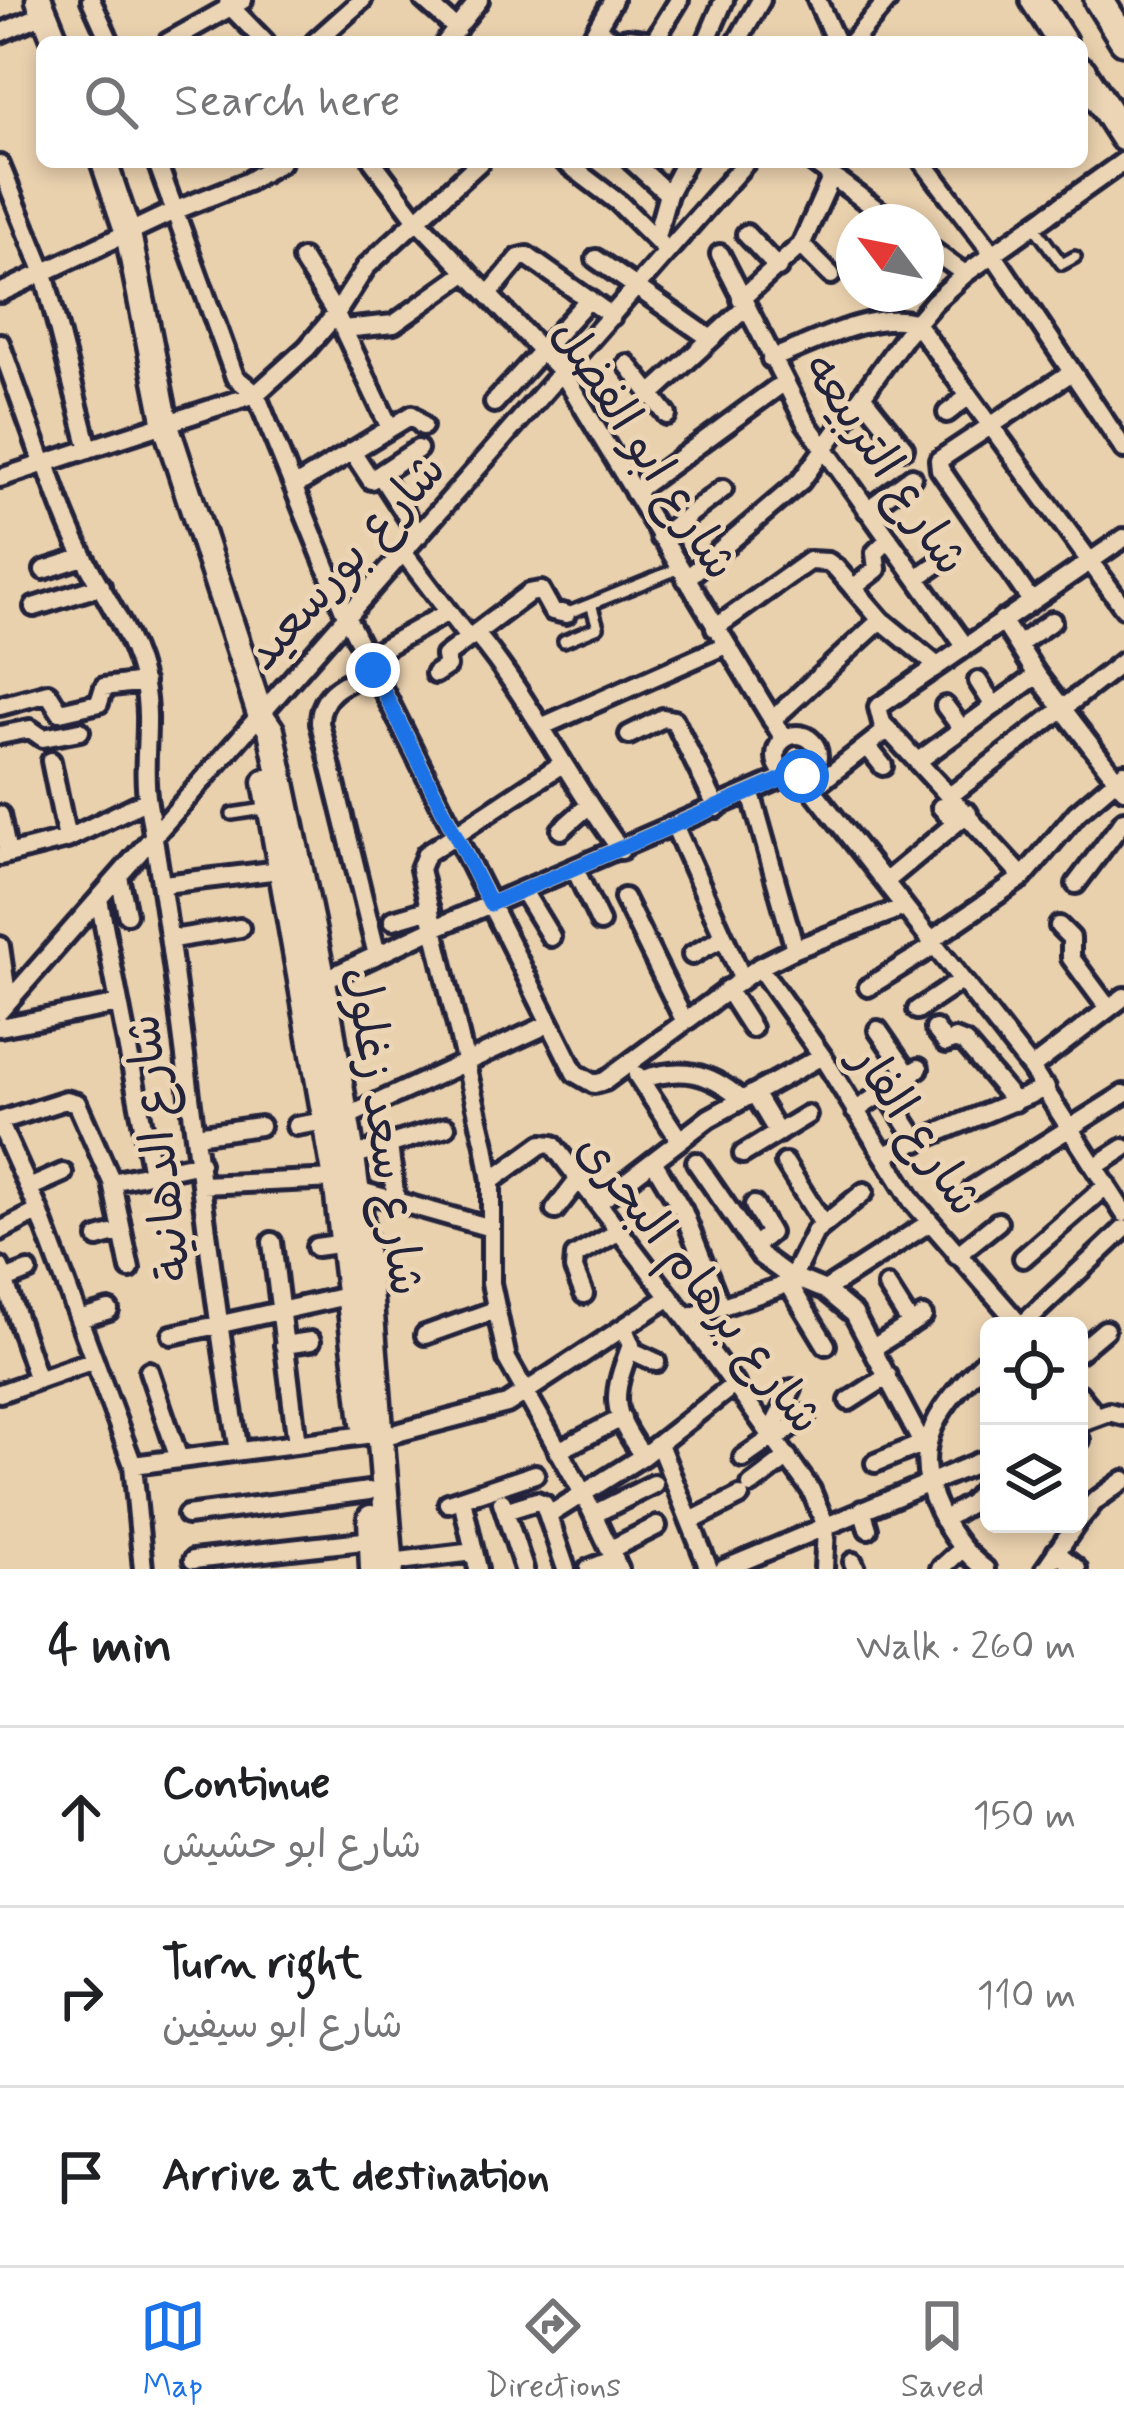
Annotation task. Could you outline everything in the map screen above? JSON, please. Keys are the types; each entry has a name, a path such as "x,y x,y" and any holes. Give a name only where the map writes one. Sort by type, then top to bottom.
{"main road":[{"path":"1035,0 1058,36"},
{"path":"1099,0 1124,40"},
{"path":"1088,81 1124,137"}],"street":[{"path":"91,0 107,36"},
{"path":"322,36 362,0"},
{"path":"424,0 452,36 479,0"},
{"path":"594,36 614,0"},
{"path":"658,36 679,0"},
{"path":"709,36 724,0"},
{"path":"740,36 761,0"},
{"path":"817,0 833,36"},
{"path":"857,36 888,0"},
{"path":"179,36 234,3 260,36"},
{"path":"0,33 42,7 54,36"},
{"path":"683,574 779,503 824,452 915,322 964,274 1124,161"},
{"path":"0,165 44,273 88,448"},
{"name":"شارع سعد زغلول","path":"106,168 128,233 166,425 260,714 271,730 347,1184 385,1566"},
{"path":"159,168 235,376 256,394 346,616 575,1072 594,1084 759,967 904,907"},
{"path":"0,293 269,168"},
{"name":"شارع ابو الفضل","path":"377,168 416,220 562,372 784,739"},
{"path":"0,478 256,394 340,322 366,267 473,168"},
{"path":"572,168 662,244"},
{"path":"640,168 668,194"},
{"path":"662,244 668,194 682,168"},
{"name":"شارع بورسعيد","path":"4,1006 612,316 662,244 740,168"},
{"path":"821,168 870,204"},
{"path":"928,168 993,254 1124,449"},
{"path":"651,394 801,245 832,176"},
{"path":"746,234 778,268"},
{"path":"801,245 831,274"},
{"name":"شارع التربيعه","path":"720,254 783,383 824,452 964,646"},
{"path":"489,294 525,256 612,316"},
{"path":"302,259 340,322 390,428"},
{"path":"596,259 711,339"},
{"path":"944,259 964,274"},
{"path":"340,322 394,324 467,272"},
{"path":"494,404 589,299"},
{"path":"771,358 878,320 915,322 1124,608"},
{"name":"شارع الدهانية","path":"0,343 62,513 126,629 144,682 147,800 172,939 218,1325 239,1451"},
{"path":"627,364 668,415"},
{"path":"1030,601 938,465 942,457 1072,372"},
{"path":"634,492 783,383"},
{"path":"946,412 969,396"},
{"path":"862,397 904,448"},
{"path":"295,486 412,415 423,426"},
{"path":"352,451 368,478 418,449"},
{"path":"380,475 419,535"},
{"path":"867,510 912,478"},
{"path":"661,537 723,489"},
{"path":"1023,877 946,801 918,760 877,716 884,700 1124,538"},
{"path":"853,588 877,569 874,553 889,539"},
{"path":"403,552 543,726 588,806 621,850"},
{"path":"916,578 950,556"},
{"path":"44,570 83,557"},
{"path":"716,628 809,561 828,562 881,620 936,665"},
{"path":"34,607 101,586"},
{"path":"435,674 447,666 445,656 535,590 547,595 556,614 566,614"},
{"path":"377,955 320,723 324,699 448,612"},
{"path":"772,720 881,620"},
{"path":"868,987 1023,877 1077,813 1122,780 1037,675 1002,620"},
{"path":"1018,645 1052,621"},
{"path":"543,726 726,645"},
{"path":"946,801 1124,661"},
{"path":"918,760 1037,675"},
{"path":"978,681 994,706"},
{"path":"0,706 49,693 60,712 99,704 104,687 144,682"},
{"path":"945,706 962,729"},
{"name":"شارع سعد زغلول","path":"260,714 259,736 280,870 313,985"},
{"path":"629,735 663,718 674,720 717,808"},
{"path":"0,735 30,729 43,738 80,731"},
{"path":"313,985 752,793 801,780 867,746 888,729"},
{"path":"801,780 817,764 815,744 797,735 784,739 776,755 780,767 801,780 1031,1068 1122,1206"},
{"path":"867,746 883,766"},
{"path":"51,760 67,839"},
{"path":"562,764 422,858 420,869 491,1181 495,1310 507,1359 615,1559"},
{"path":"752,793 795,949"},
{"path":"0,815 4,855 67,839 147,800"},
{"path":"561,830 588,806"},
{"path":"885,882 962,818"},
{"path":"1076,884 1124,820"},
{"path":"675,827 724,937 752,1028"},
{"path":"575,869 600,922"},
{"path":"164,884 280,870"},
{"path":"118,877 127,914"},
{"path":"523,891 551,937"},
{"path":"624,898 684,1020"},
{"path":"99,899 152,1173"},
{"path":"393,920 430,909"},
{"path":"1031,1068 1116,1002 1071,958 1071,938 1059,926"},
{"path":"172,939 240,928"},
{"path":"692,955 724,937"},
{"path":"0,946 4,1006"},
{"name":"شارع الفار","path":"759,967 929,1223 1013,1317"},
{"path":"917,1010 962,980"},
{"path":"0,1027 119,1004"},
{"path":"296,1126 336,1119 549,1024"},
{"path":"935,1029 943,1041 965,1043 1016,1102"},
{"path":"855,1111 914,1071 878,1030"},
{"path":"598,1203 679,1139 822,1057"},
{"path":"629,1062 679,1139"},
{"path":"640,1080 667,1071 694,1071 748,1096 778,1133"},
{"path":"884,1155 1046,1088"},
{"path":"886,1091 918,1142"},
{"path":"973,1189 1124,1094"},
{"path":"130,1269 112,1183 74,1100 0,1122 39,1211 133,1465 143,1569"},
{"path":"742,1154 807,1115"},
{"name":"شارع سعد زغلول","path":"336,1119 352,1156 345,1243 373,1436 372,1540 385,1566"},
{"path":"196,1135 260,1126"},
{"path":"352,1156 446,1127"},
{"name":"شارع برهام البحرى","path":"491,1181 546,1143 553,1144 773,1436 820,1507 826,1526"},
{"path":"389,1145 396,1201"},
{"path":"1096,1166 1124,1148"},
{"path":"653,1161 683,1211 721,1307"},
{"path":"696,1162 772,1266 824,1290 854,1314 924,1446 928,1482 943,1520 962,1549 985,1569"},
{"path":"112,1183 200,1163"},
{"path":"785,1163 823,1224"},
{"path":"28,1187 63,1173"},
{"path":"554,1210 579,1179"},
{"path":"202,1185 347,1184 491,1228"},
{"path":"1023,1258 1107,1185"},
{"path":"686,1318 772,1292 790,1278 823,1224 864,1192"},
{"path":"754,1205 770,1233 754,1246"},
{"path":"1,1229 39,1211"},
{"path":"957,1255 998,1222"},
{"path":"824,1290 929,1223"},
{"path":"1030,1317 1124,1228"},
{"path":"98,1238 122,1231"},
{"path":"584,1294 574,1269 575,1256 620,1231"},
{"path":"272,1242 297,1444"},
{"path":"316,1246 345,1243"},
{"path":"28,1271 3,1274 38,1380"},
{"path":"790,1278 826,1346"},
{"path":"873,1348 917,1320 887,1286"},
{"path":"172,1335 351,1295"},
{"path":"133,1465 373,1436 488,1412 525,1396 670,1297"},
{"path":"79,1319 109,1310"},
{"path":"425,1335 495,1310"},
{"path":"624,1329 630,1350 616,1382 615,1398 643,1456"},
{"path":"1088,1344 1105,1330"},
{"path":"284,1345 311,1341"},
{"path":"630,1350 656,1362"},
{"path":"0,1393 94,1360"},
{"path":"875,1463 924,1446 949,1399 980,1367"},
{"path":"149,1371 178,1459"},
{"path":"849,1401 888,1376"},
{"path":"549,1515 643,1456 735,1384"},
{"path":"773,1436 792,1389"},
{"path":"1088,1419 1122,1411"},
{"path":"743,1458 806,1415"},
{"path":"558,1451 622,1418"},
{"path":"658,1444 709,1569"},
{"path":"691,1521 746,1490 788,1457"},
{"path":"724,1569 980,1462"},
{"path":"385,1566 476,1560 455,1501 535,1474"},
{"path":"1088,1509 1124,1480"},
{"path":"594,1514 655,1484"},
{"path":"497,1487 524,1569"},
{"path":"187,1514 369,1491"},
{"path":"943,1520 980,1493"},
{"path":"505,1511 537,1501 544,1504 566,1569"},
{"path":"862,1510 868,1529"},
{"path":"589,1569 615,1559 656,1526"},
{"path":"824,1569 826,1526"},
{"path":"1046,1569 1070,1533"},
{"path":"193,1560 372,1540"},
{"path":"940,1569 962,1549"},
{"path":"1057,1552 1077,1569"}],"lane":[{"path":"1033,226 1062,264 1075,257"},
{"path":"566,614 683,574"},
{"path":"564,641 598,628 591,604"},
{"path":"232,814 271,808"}],"route":[{"path":"373,670 490,904 789,776 802,776"}]}
